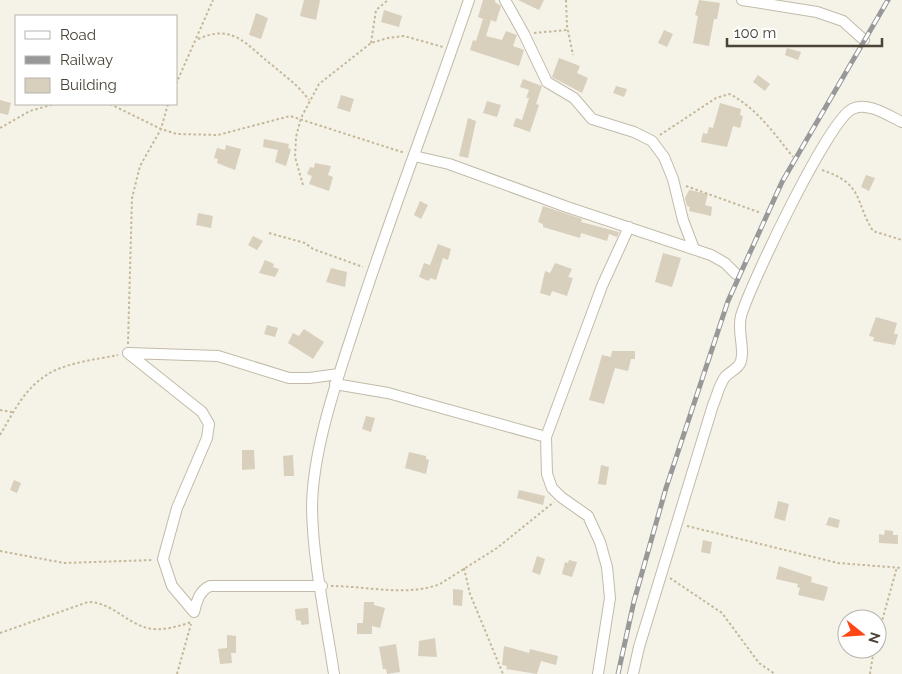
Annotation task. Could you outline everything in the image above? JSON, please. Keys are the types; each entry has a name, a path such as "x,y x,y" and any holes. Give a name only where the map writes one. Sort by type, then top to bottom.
{"street":[{"path":"334,674 312,508 320,451 337,379 372,270 452,50 468,0"},
{"path":"505,0 547,82 574,98 592,119 634,132 652,141 664,158 673,179 694,249"},
{"path":"742,0 817,12 843,21 864,40"},
{"path":"633,674 716,398 726,376 740,364 742,352 739,334 743,311 777,231 841,119 851,109 861,106 902,122"},
{"path":"414,156 449,164 694,249 725,263 736,274"},
{"path":"598,674 610,598 607,567 600,542 588,516 560,497 552,488 547,474 546,437 602,286 629,227"},
{"path":"128,353 218,356 289,378 337,379 546,437"},
{"path":"128,353 202,412 209,424 207,438 194,464 177,508 163,559 172,586 194,612"},
{"path":"194,612 198,597 203,589 210,586 322,586"}],"path":[{"path":"178,80 198,39 213,0"},
{"path":"371,43 376,10 388,0"},
{"path":"566,0 568,30 573,55"},
{"path":"524,34 568,30"},
{"path":"198,39 210,33 238,36 296,83 309,100"},
{"path":"303,185 295,157 296,137 301,118 319,84 371,43 404,36 452,50"},
{"path":"652,141 716,98 730,94 745,102 771,128 793,157"},
{"path":"0,128 30,111 51,105"},
{"path":"112,105 160,129 177,134 218,135 242,130 280,117 301,118 414,156"},
{"path":"0,435 30,388 42,378 65,368 128,353 132,198 140,166 160,129 168,105"},
{"path":"813,166 833,173 853,186 873,231 902,240"},
{"path":"673,179 761,213"},
{"path":"269,233 305,242 313,249 372,270"},
{"path":"0,410 13,412"},
{"path":"322,586 421,590 440,584 497,548 560,497"},
{"path":"678,524 838,562 897,566 902,568"},
{"path":"0,551 64,563 163,559"},
{"path":"885,609 897,566"},
{"path":"464,568 470,594 503,674"},
{"path":"662,573 722,614 759,663 774,674"},
{"path":"0,633 88,602 99,602 139,625 153,629 168,628 192,622"},
{"path":"177,674 194,612"},
{"path":"870,674 872,659"}],"building":[{"path":"304,0 320,0 316,20 300,16"},
{"path":"483,0 495,0 501,6 496,22 491,20 486,36 502,40 506,31 517,35 513,46 524,50 519,66 470,50 473,40 476,41 483,19 478,17"},
{"path":"518,0 544,0 539,10"},
{"path":"699,0 720,3 717,19 714,19 709,46 693,43 698,16 695,15"},
{"path":"384,10 402,16 399,27 381,22"},
{"path":"256,13 268,18 261,39 249,35"},
{"path":"664,30 673,34 667,47 658,43"},
{"path":"787,48 801,52 798,60 785,55"},
{"path":"559,58 580,66 577,73 588,78 582,93 552,77"},
{"path":"758,75 770,84 765,91 753,82"},
{"path":"523,79 542,86 536,104 539,105 530,132 513,126 516,118 522,120 529,98 526,98 529,90 520,87"},
{"path":"616,86 627,89 624,97 613,93"},
{"path":"341,95 354,99 350,112 337,108"},
{"path":"0,100 11,103 8,115 0,113"},
{"path":"487,101 501,105 497,117 483,113"},
{"path":"720,103 741,109 740,115 743,116 740,128 733,126 727,147 701,142 703,133 707,134 709,127 713,128"},
{"path":"468,118 476,121 468,158 459,156"},
{"path":"264,139 289,144 288,148 291,149 286,166 275,162 278,150 263,147"},
{"path":"226,145 241,149 235,170 217,163 218,159 214,158 217,148 225,150"},
{"path":"315,163 331,166 328,175 333,177 329,191 309,184 312,176 307,174 310,167 314,168"},
{"path":"866,175 875,178 869,191 861,187"},
{"path":"689,190 708,194 705,205 712,207 711,216 689,211 690,207 687,206 685,198"},
{"path":"420,201 428,205 421,219 414,215"},
{"path":"543,206 582,219 581,222 619,232 617,237 609,234 607,241 581,233 580,238 543,227 543,224 538,222"},
{"path":"198,213 213,216 211,228 196,225"},
{"path":"253,236 263,241 257,250 248,245"},
{"path":"438,244 451,249 448,260 443,258 436,280 430,278 429,281 419,277 424,263 430,265"},
{"path":"663,253 681,258 672,287 655,282"},
{"path":"265,260 274,264 273,267 279,269 275,277 259,273"},
{"path":"555,263 572,269 568,277 573,278 567,296 552,291 550,296 540,293 545,271 550,273"},
{"path":"331,268 347,272 345,287 326,282"},
{"path":"876,317 897,323 894,334 898,334 895,345 873,341 874,337 869,336"},
{"path":"267,325 278,328 275,337 264,334"},
{"path":"304,329 324,342 313,359 288,343 293,333 299,336"},
{"path":"612,351 635,351 635,359 631,359 628,371 615,368 604,404 589,400 602,355 611,357"},
{"path":"366,416 375,418 371,432 362,429"},
{"path":"242,450 254,450 255,469 242,470"},
{"path":"409,452 426,456 426,459 429,460 426,474 405,468"},
{"path":"293,455 294,476 284,476 283,456"},
{"path":"601,465 609,467 606,485 598,484"},
{"path":"14,480 21,483 17,493 10,490"},
{"path":"519,490 545,496 543,505 517,498"},
{"path":"778,501 789,504 785,521 774,518"},
{"path":"829,517 840,520 838,528 826,525"},
{"path":"885,530 893,531 893,535 898,535 898,544 879,543 879,534 884,535"},
{"path":"703,540 712,542 710,554 701,552"},
{"path":"537,556 545,559 540,575 532,572"},
{"path":"569,560 577,562 572,577 562,574 565,562 568,563"},
{"path":"779,566 812,577 811,582 828,587 824,601 798,595 800,588 797,587 798,584 776,579"},
{"path":"453,589 463,590 462,606 453,605"},
{"path":"364,602 374,602 374,605 385,608 380,628 372,626 372,634 357,634 357,623 363,623"},
{"path":"308,608 309,624 301,625 301,621 296,620 295,609"},
{"path":"227,635 236,636 236,653 231,653 232,663 220,664 218,649 227,648"},
{"path":"435,638 437,657 418,656 419,641"},
{"path":"396,644 400,672 387,674 386,669 383,669 379,647"},
{"path":"504,646 529,653 530,649 558,656 556,665 541,661 537,674 506,669 507,666 502,665"}],"railway":[{"path":"618,674 634,601 666,488 728,301 782,182 888,0"}]}
